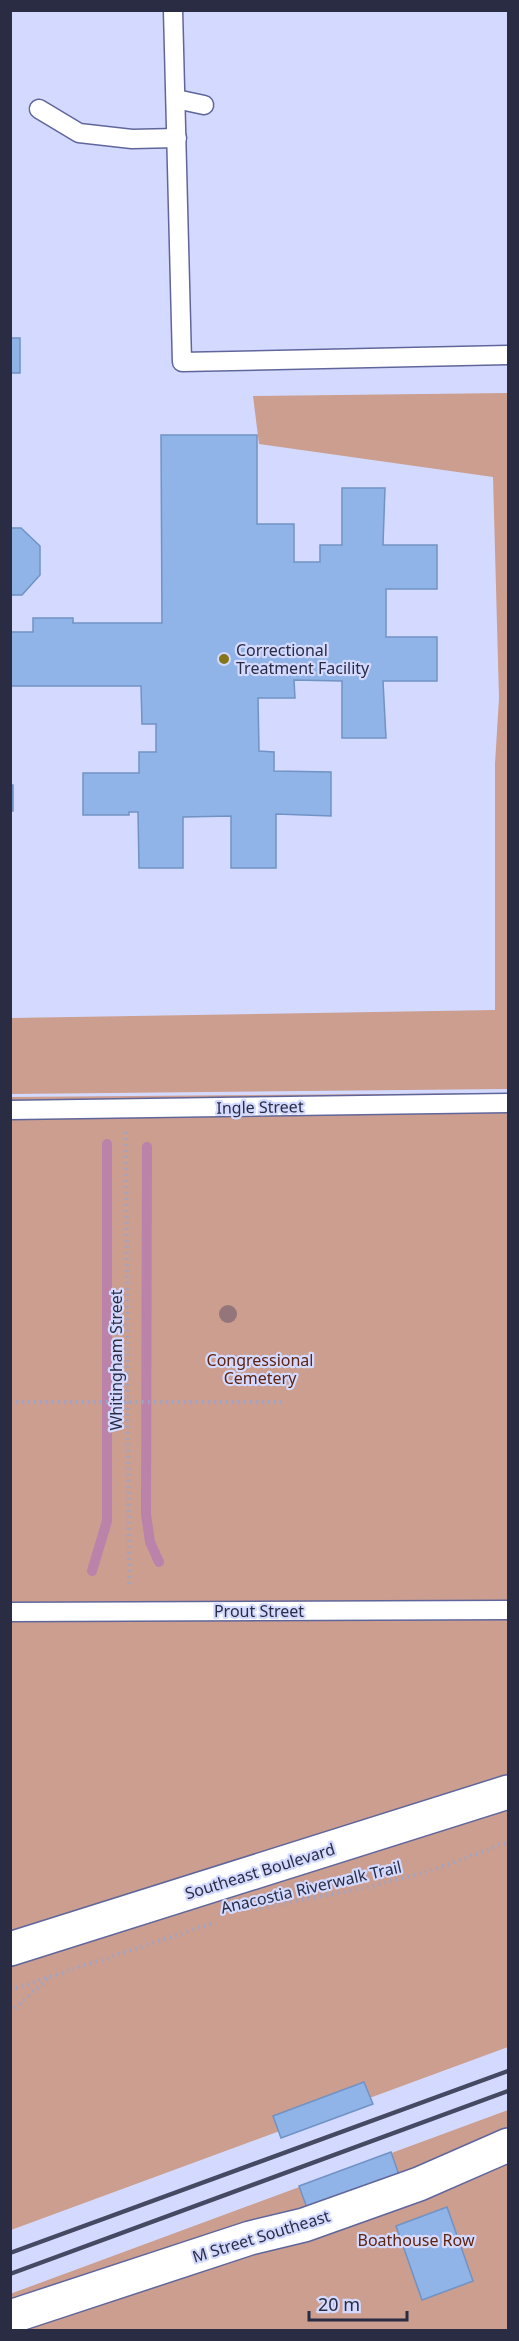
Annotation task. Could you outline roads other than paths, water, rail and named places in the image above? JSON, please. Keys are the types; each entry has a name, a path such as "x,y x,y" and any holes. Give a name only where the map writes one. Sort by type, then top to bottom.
{"street":[{"name":"Southeast Boulevard","path":"10,1949 508,1792"},
{"name":"M Street Southeast","path":"10,2317 250,2238 304,2225 419,2184 508,2145"}],"lane":[{"path":"173,10 182,362 508,355"},
{"path":"176,99 204,105"},
{"path":"39,109 79,133 132,139 177,138"},
{"name":"Ingle Street","path":"10,1110 508,1103"},
{"name":"Prout Street","path":"10,1612 508,1610"}],"waterway":[{"path":"92,1571 107,1521 107,1144"},
{"path":"147,1147 146,1514 150,1542 159,1562"}],"railway":[{"path":"10,2253 508,2071"},
{"path":"10,2274 508,2091"}],"place":[{"name":"Correctional Treatment Facility","path":"224,659"}],"park label":[{"name":"Congressional Cemetery","path":"260,1369"},
{"name":"Boathouse Row","path":"416,2240"}]}
